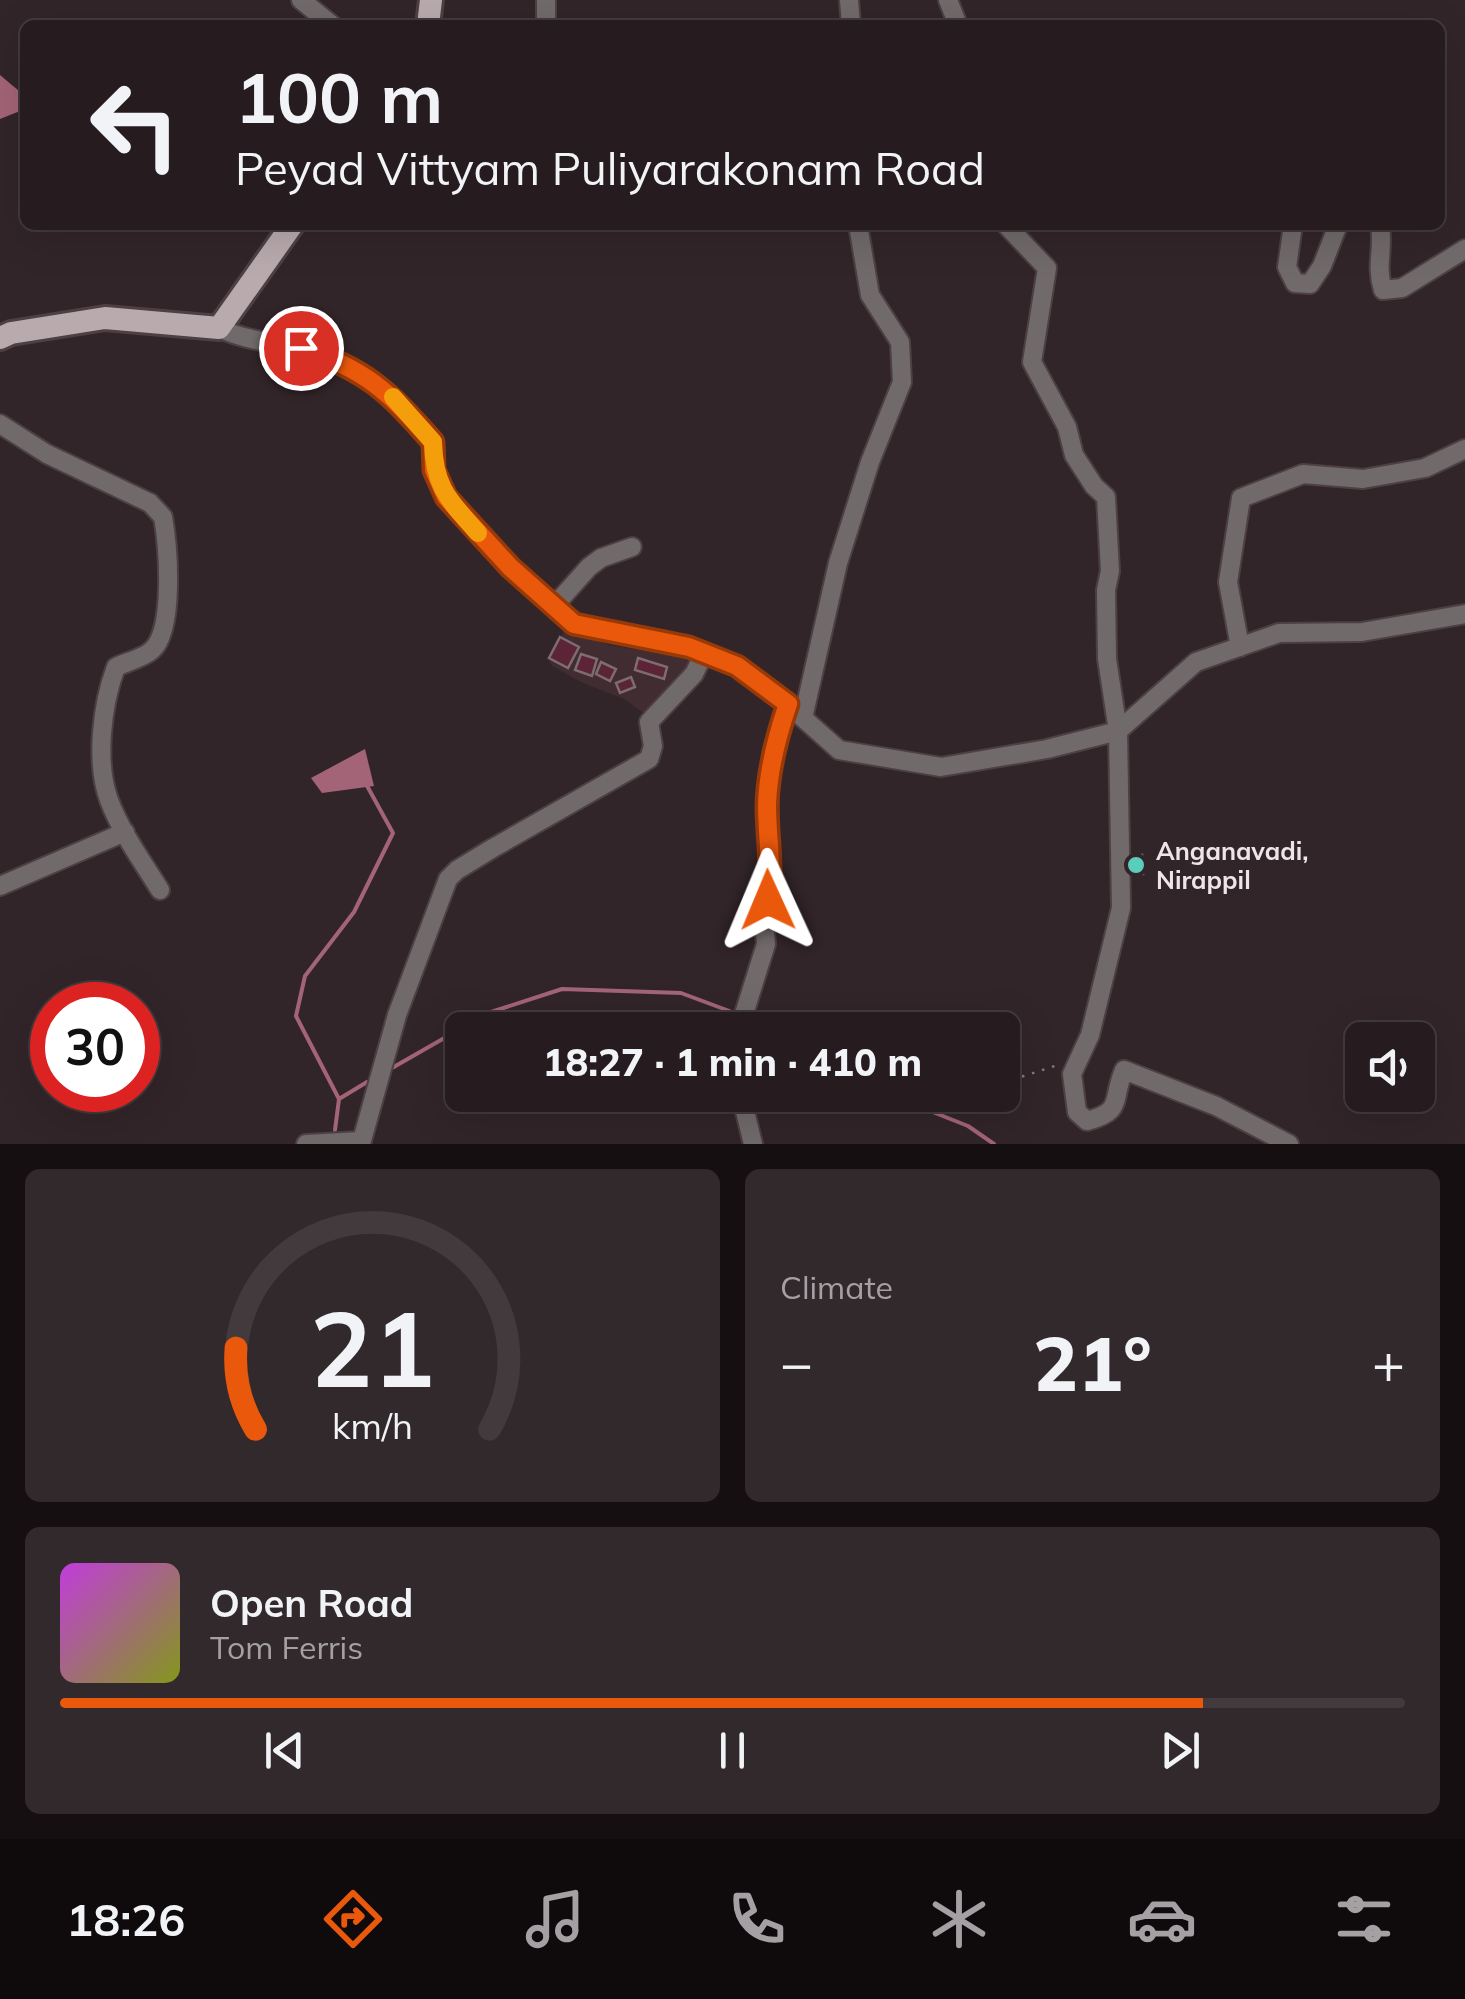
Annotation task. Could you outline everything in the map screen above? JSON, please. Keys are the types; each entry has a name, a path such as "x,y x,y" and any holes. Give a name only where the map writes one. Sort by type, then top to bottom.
{"main road":[{"path":"0,338 106,318 219,328 288,230"}],"street":[{"path":"301,0 326,20"},
{"path":"803,718 838,563 870,462 902,382 900,342 870,295 859,230"},
{"path":"1011,230 1047,268 1032,362 1067,427 1074,455 1106,497 1110,571 1106,590 1107,659 1118,731 1121,908 1090,1034 1072,1074 1077,1112 1086,1121 1109,1115 1115,1108 1124,1070 1216,1106 1289,1144"},
{"path":"1292,230 1288,267 1295,283 1310,284 1336,230"},
{"path":"1381,230 1383,244 1376,269 1383,290 1402,288 1465,248"},
{"path":"219,328 238,338 301,348 332,358 388,391 433,442 434,470 446,497 510,567 574,624 637,635 737,666 788,704 839,750 941,767 1047,749 1118,731 1196,662 1279,633 1362,632 1465,614"},
{"path":"0,424 47,454 150,503 164,517 169,589 158,640 152,652 116,668 107,691 104,776 108,797 125,832 160,890"},
{"path":"1240,646 1228,582 1242,498 1304,474 1363,480 1425,468 1465,449"},
{"path":"555,604 588,567 632,547"},
{"path":"306,1144 361,1143 397,1016 448,879 493,848 648,759 652,746 649,722 694,674 704,653"},
{"path":"745,1012 766,944 764,923 772,878 768,786 773,750 788,704"},
{"path":"0,886 125,832"},
{"path":"745,1112 753,1144"}],"path":[{"path":"1020,1077 1078,1059"}],"shaded area":[{"path":"0,75 20,92 20,111 0,119"},
{"path":"567,627 608,645 682,657 695,666 645,714 624,699 552,666 548,658"},
{"path":"365,749 374,786 322,793 311,778"}],"building":[{"path":"560,637 579,647 568,668 549,658"},
{"path":"581,654 597,659 592,676 575,670"},
{"path":"638,658 667,667 664,679 635,670"},
{"path":"601,662 616,669 610,681 596,674"},
{"path":"631,677 635,687 620,693 616,683"},
{"name":"Anganavadi, Nirappil","path":"1142,855 1143,874 1130,873 1128,857"}],"waterway":[{"path":"335,1130 339,1099 296,1016 305,976 354,912 393,833 366,784"},
{"path":"491,1012 562,989 681,993 732,1012"},
{"path":"392,1068 445,1038"},
{"path":"339,1099 367,1082"},
{"path":"933,1112 968,1126 994,1144"}],"slow traffic":[{"path":"393,397 433,442 434,470 446,497 478,533"}],"place":[{"name":"Anganavadi, Nirappil","path":"1136,865"}],"route":[{"path":"301,348 332,358 388,391 433,442 434,470 446,497 510,567 574,624 689,647 737,666 788,704 773,750 768,786 772,878 768,900"}]}
